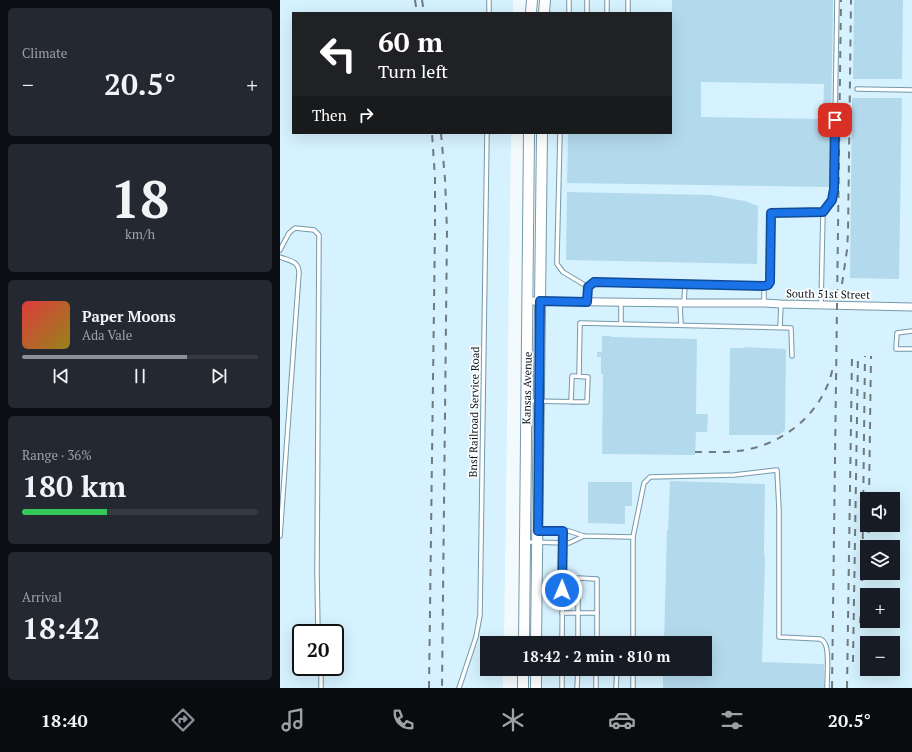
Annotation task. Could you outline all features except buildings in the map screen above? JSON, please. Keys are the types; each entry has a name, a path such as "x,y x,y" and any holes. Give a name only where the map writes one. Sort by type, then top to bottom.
{"main road":[{"path":"531,12 532,0"},
{"path":"544,0 544,12"},
{"name":"Kansas Avenue","path":"524,636 530,134"},
{"name":"Kansas Avenue","path":"536,636 542,134"},
{"path":"523,676 523,688"},
{"path":"536,676 536,688"}],"street":[{"name":"South 51st Street","path":"527,301 764,303 912,307"}],"lane":[{"path":"489,0 489,12"},
{"path":"569,0 569,12"},
{"path":"587,0 587,12"},
{"path":"607,0 607,12"},
{"path":"628,0 628,12"},
{"path":"821,305 823,212 832,200 834,189 837,0"},
{"path":"857,89 912,90"},
{"name":"Bnsf Railroad Service Road","path":"459,688 476,637 480,615 487,134"},
{"path":"560,134 557,264 563,272 588,287"},
{"path":"587,302 588,287 594,282 768,285 770,282 771,213 823,212"},
{"path":"280,250 289,233 295,228 314,230 319,235 318,624"},
{"path":"280,257 296,263 299,267 280,536"},
{"path":"681,325 685,284"},
{"path":"764,286 764,303"},
{"path":"621,302 621,324"},
{"path":"780,327 781,304"},
{"path":"580,376 580,323 791,328 792,356"},
{"path":"912,331 897,332 896,349 912,349"},
{"path":"526,401 571,402 588,402 588,377 572,376 571,402"},
{"path":"633,636 633,537 644,483 650,477 734,475 777,470 779,509 779,637 823,640 827,652 827,688"},
{"path":"538,531 569,531 584,536 633,537"},
{"path":"562,636 563,531"},
{"path":"525,542 569,543 584,536"},
{"path":"578,636 578,578 597,579 597,636"},
{"path":"562,612 597,613"},
{"path":"321,676 321,688"},
{"path":"562,676 562,688"},
{"path":"578,676 578,688"},
{"path":"596,676 596,688"},
{"path":"616,688 617,676"},
{"path":"633,676 633,688"}],"shaded area":[{"path":"280,0 513,0 513,12 292,12 292,134 511,134 504,636 480,636 480,676 503,676 503,688 280,688"},
{"path":"548,0 912,0 912,688 538,688 538,676 712,676 712,636 538,636 546,134 672,134 672,12 547,12"}],"railway":[{"path":"415,0 417,12"},
{"path":"422,0 424,12"},
{"path":"832,688 841,0"},
{"path":"842,284 848,233 851,0"},
{"path":"429,688 435,228 435,178 432,134"},
{"path":"441,134 447,230 442,688"},
{"path":"847,688 852,356"},
{"path":"853,662 858,356"},
{"path":"862,588 865,356"},
{"path":"869,492 871,356"},
{"path":"695,452 722,452 750,449 765,445 792,430 814,409 829,382 833,367"},
{"path":"868,540 869,532"}],"route":[{"path":"562,590 563,531 538,531 540,301 587,302 588,287 594,282 768,285 770,282 771,213 823,212 832,200 834,189 835,120"}]}
